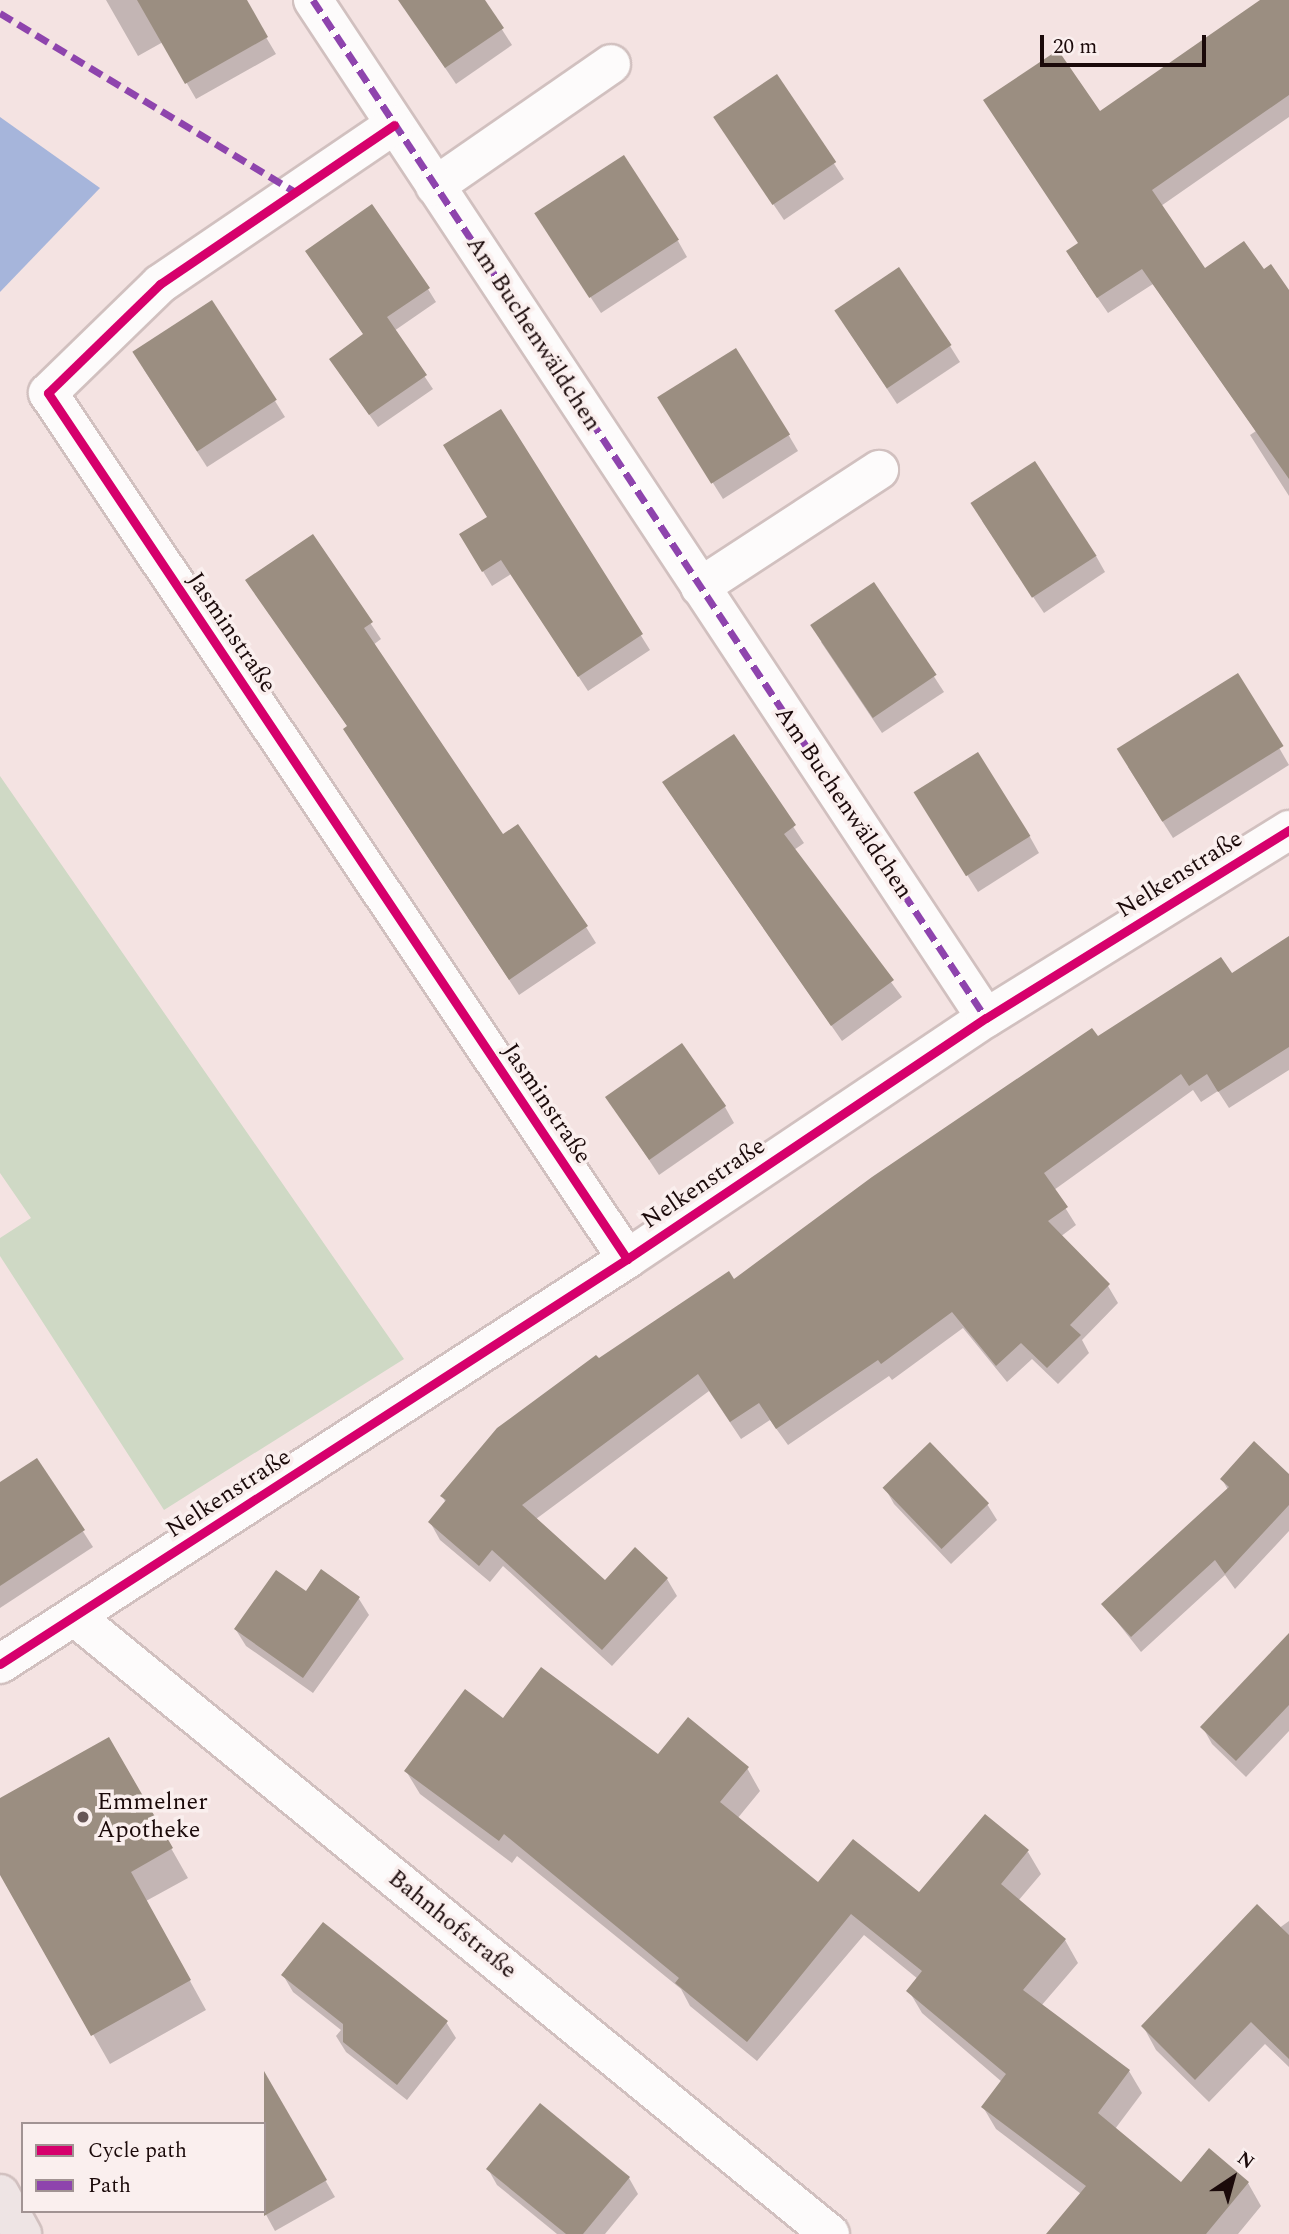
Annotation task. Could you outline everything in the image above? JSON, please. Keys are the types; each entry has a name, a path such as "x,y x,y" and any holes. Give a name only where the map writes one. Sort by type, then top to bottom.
{"main road":[{"path":"0,2194 22,2234"}],"street":[{"name":"Am Buchenwäldchen","path":"313,0 986,1018"},
{"path":"435,186 611,64"},
{"name":"Jasminstraße","path":"394,125 160,284 48,393 627,1259"},
{"path":"700,587 878,470"},
{"name":"Nelkenstraße","path":"0,1664 627,1259 986,1018 1289,830"},
{"name":"Bahnhofstraße","path":"75,1617 830,2234"}],"green space":[{"path":"0,776 404,1359 164,1510 0,1256 0,1238 31,1218 0,1173"}],"water":[{"path":"0,117 100,188 0,292"}],"building":[{"path":"137,0 247,0 268,37 185,84"},
{"path":"398,0 485,0 504,28 445,68"},
{"path":"1260,0 1289,0 1289,95 1152,190 1205,268 1244,241 1264,269 1271,264 1289,290 1289,479 1142,269 1097,298 1066,251 1078,243 983,100 1058,50 1100,111"},
{"path":"777,74 836,162 772,205 713,117"},
{"path":"624,155 679,240 589,298 534,213"},
{"path":"372,204 430,288 387,317 427,375 369,415 329,359 363,334 305,251"},
{"path":"899,267 952,345 887,389 834,311"},
{"path":"212,300 277,400 197,452 132,352"},
{"path":"736,348 790,435 711,484 657,397"},
{"path":"501,409 643,634 578,677 501,560 482,572 459,534 487,517 443,445"},
{"path":"1035,461 1097,556 1032,598 970,503"},
{"path":"313,534 373,622 364,628 503,834 518,824 588,926 509,980 343,729 347,726 245,580"},
{"path":"874,582 937,675 873,718 810,625"},
{"path":"1238,673 1284,746 1162,822 1117,749"},
{"path":"734,734 796,825 784,834 894,980 831,1026 662,782"},
{"path":"978,752 1030,836 966,876 914,792"},
{"path":"1289,936 1289,1047 1218,1092 1207,1074 1189,1086 1181,1074 1044,1173 1068,1207 1048,1221 1110,1284 1070,1325 1081,1335 1047,1368 1021,1343 996,1366 952,1312 881,1364 878,1360 776,1429 759,1403 730,1422 698,1374 522,1505 605,1580 635,1547 668,1578 602,1650 492,1550 479,1566 428,1522 446,1500 440,1496 497,1428 596,1355 599,1358 729,1271 734,1279 872,1177 1092,1028 1098,1036 1221,957 1232,973"},
{"path":"682,1043 726,1106 649,1160 605,1097"},
{"path":"1254,1441 1289,1474 1289,1505 1225,1574 1215,1560 1131,1637 1101,1604 1229,1487 1220,1479"},
{"path":"930,1442 989,1503 942,1549 883,1488"},
{"path":"37,1458 85,1530 0,1586 0,1482"},
{"path":"321,1569 360,1597 303,1678 234,1629 276,1570 306,1591"},
{"path":"1289,1633 1289,1705 1236,1761 1200,1727"},
{"path":"541,1667 658,1754 688,1717 749,1767 720,1802 818,1882 853,1839 919,1892 985,1814 1029,1850 1001,1884 1066,1939 1023,1990 1130,2070 1098,2113 1181,2182 1209,2148 1249,2182 1206,2234 1046,2234 1086,2186 981,2107 1006,2074 906,1991 922,1971 851,1914 747,2042 675,1983 679,1978 504,1834 499,1841 404,1771 465,1689 503,1718"},
{"path":"109,1737 173,1848 131,1872 191,1980 91,2036 0,1875 0,1798"},
{"path":"1257,1904 1289,1935 1289,2059 1251,2022 1195,2080 1141,2026"},
{"path":"323,1922 448,2021 397,2085 343,2042 343,2024 281,1975"},
{"path":"264,2071 327,2180 264,2216 266,2122"},
{"path":"540,2103 630,2177 583,2234 566,2234 486,2169"}],"marked path":[{"path":"313,0 986,1018"},
{"path":"0,13 296,192"}],"cycle path":[{"path":"394,125 160,284 48,393 627,1259"},
{"path":"0,1664 627,1259 986,1018 1289,830"}],"place":[{"name":"Emmelner Apotheke","path":"83,1817"}]}
